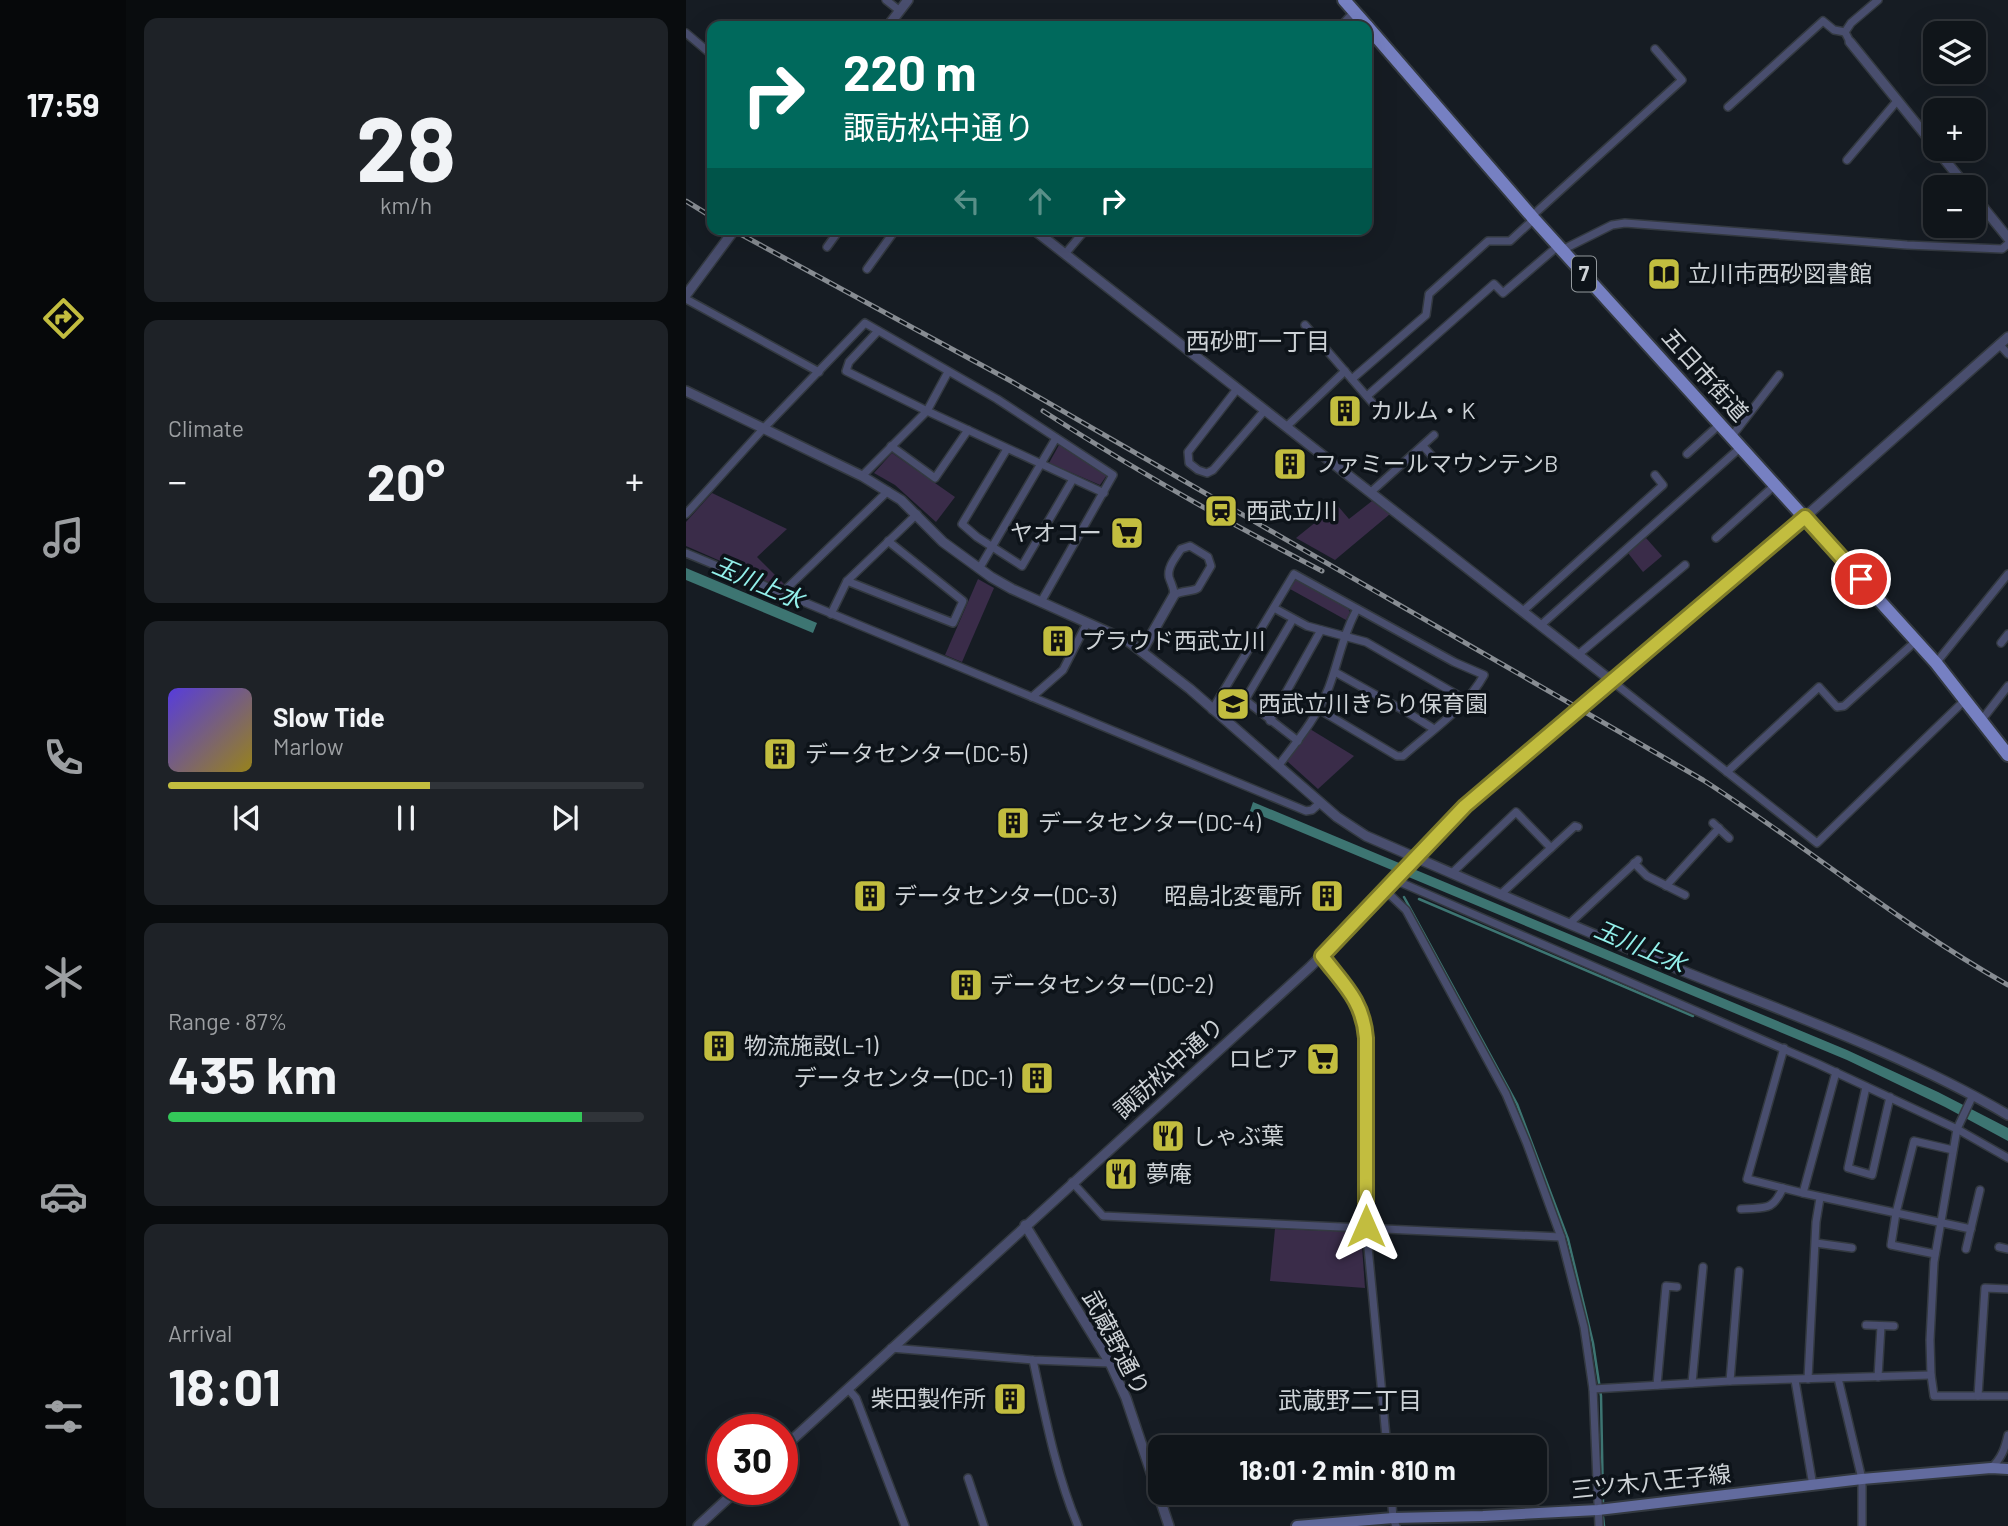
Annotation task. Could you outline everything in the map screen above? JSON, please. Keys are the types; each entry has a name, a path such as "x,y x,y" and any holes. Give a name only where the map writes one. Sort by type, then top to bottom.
{"main road":[{"name":"五日市街道","path":"1344,0 1362,21"},
{"name":"五日市街道","path":"1372,32 1533,218 1937,663 2007,752"},
{"name":"三ツ木八王子線","path":"1297,1526 1483,1521 1862,1479 1991,1468 2008,1469"}],"street":[{"path":"886,0 900,11"},
{"path":"892,21 908,0"},
{"path":"1846,32 1851,23 1878,0"},
{"path":"1346,21 1354,12"},
{"path":"1728,107 1823,21 1834,30 1846,32"},
{"path":"1846,32 1850,42 1923,132"},
{"path":"686,33 707,51"},
{"path":"1352,379 1426,315 1429,294 1488,241 1510,241 1682,80 1655,49"},
{"path":"1847,160 1897,101"},
{"path":"1946,161 1957,175"},
{"path":"1986,210 2008,238"},
{"path":"1367,397 1494,284 1503,293 1560,248 1612,225 1625,223 1908,245 2002,249 2008,244"},
{"path":"731,235 686,297 819,372"},
{"path":"828,247 836,235"},
{"path":"868,263 891,235"},
{"path":"1041,235 1817,843 1965,700"},
{"path":"1065,254 1081,235"},
{"path":"686,514 864,323 997,399 1113,475 1041,602"},
{"path":"1305,325 1376,407"},
{"path":"878,331 849,362 846,371 1104,493"},
{"name":"諏訪松中通り","path":"798,1435 1322,956 1465,806 1805,517 2008,337"},
{"path":"2000,344 2008,354"},
{"path":"1286,427 1345,370"},
{"path":"862,476 927,411 948,372"},
{"path":"1732,436 1779,375"},
{"path":"1237,389 1188,452 1189,463 1198,470 1207,473 1217,467 1265,410"},
{"path":"686,391 862,476 901,500 943,542 979,569 1012,589 1116,634 1142,651 1353,830 1413,862 1452,873 1916,1067 2008,1115"},
{"path":"1687,454 1720,424"},
{"path":"891,446 935,478 968,430"},
{"path":"1371,492 1434,435"},
{"path":"979,569 1055,438"},
{"path":"1423,446 1432,456"},
{"path":"1541,625 1741,447"},
{"path":"1007,449 962,524 1023,566 1073,479"},
{"path":"1523,611 1663,485 1655,475"},
{"path":"1716,538 1775,485"},
{"path":"782,593 888,491"},
{"path":"831,614 846,580 917,514"},
{"path":"846,580 953,623 963,601 888,541"},
{"path":"1190,546 1208,556 1211,566 1198,589 1177,590 1169,574 1181,549 1190,546"},
{"path":"686,553 1306,811 1312,810 1320,803"},
{"path":"1579,654 1622,611 1685,565"},
{"path":"1212,710 1294,574 1454,662 1484,675 1466,700 1404,756 1320,710"},
{"path":"1937,663 2008,574"},
{"path":"1142,651 1177,590"},
{"path":"1275,608 1307,626 1366,642 1466,700"},
{"path":"1279,765 1320,710 1335,672 1347,626 1357,609"},
{"path":"1293,619 1245,700 1298,741"},
{"path":"1032,697 1063,670 1087,623"},
{"path":"1270,721 1321,630"},
{"path":"2001,643 2008,634"},
{"path":"1727,772 1819,687 1837,707 1844,706 1916,641"},
{"path":"1335,672 1434,729"},
{"path":"1982,721 2008,687"},
{"path":"1452,873 1516,812 1550,848"},
{"path":"1501,894 1575,826 1578,827"},
{"path":"1666,886 1716,826 1729,838"},
{"path":"1569,924 1636,861 1647,876 1685,895"},
{"path":"1398,877 1784,1048 1957,1129 2008,1158"},
{"path":"1386,891 1406,910 1506,1094 1561,1237 1588,1327 1597,1388 1599,1526"},
{"path":"1322,956 1357,1000 1364,1017 1366,1226 1386,1435"},
{"path":"1784,1048 1747,1180 1971,1229"},
{"path":"1803,1194 1836,1072"},
{"path":"1866,1087 1848,1168 1872,1175 1890,1097"},
{"path":"1971,1098 1957,1129 1936,1254 1930,1340 1931,1375 1934,1396 2008,1396"},
{"path":"1936,1254 1891,1245 1896,1213 1914,1141 1953,1150"},
{"path":"1072,1182 1103,1216 1561,1237"},
{"path":"1741,1209 1769,1207 1777,1202 1783,1188"},
{"path":"1966,1249 1979,1190"},
{"path":"1808,1379 1816,1222 1820,1198"},
{"name":"武蔵野通り","path":"1025,1225 1110,1363 1126,1398 1169,1526"},
{"path":"1816,1243 1852,1248"},
{"path":"1999,1247 2008,1249"},
{"path":"1692,1383 1703,1268"},
{"path":"1730,1381 1738,1271"},
{"path":"1657,1385 1667,1286 1677,1287"},
{"path":"1978,1396 1985,1287 2008,1289"},
{"path":"1866,1325 1894,1326"},
{"path":"1878,1377 1881,1326"},
{"path":"891,1348 1033,1360 1110,1363"},
{"path":"1033,1360 1049,1431 1078,1526"},
{"path":"1597,1388 1931,1375"},
{"path":"1838,1378 1862,1479 1862,1526"},
{"path":"1795,1380 1814,1486"},
{"path":"848,1390 856,1398 905,1526"},
{"path":"1991,1468 2000,1460 2008,1435"},
{"path":"968,1478 984,1526"},
{"path":"698,1526 721,1505"}],"shaded area":[{"path":"1059,445 1107,475 1100,485 1049,463"},
{"path":"892,453 955,497 936,522 895,485 874,473"},
{"path":"712,493 787,529 757,557 784,584 780,587 686,546 686,522"},
{"path":"1372,501 1390,514 1335,560 1296,538 1337,505 1349,519"},
{"path":"1646,538 1662,556 1643,572 1628,553"},
{"path":"686,568 817,623 813,633 686,580"},
{"path":"978,579 994,588 962,662 945,655"},
{"path":"1295,581 1348,609 1350,612 1346,620 1290,589"},
{"path":"1310,729 1354,756 1318,789 1287,761"},
{"path":"1253,802 1847,1050 2008,1128 2008,1141 1847,1060 1250,811"},
{"path":"1275,1229 1361,1232 1365,1288 1270,1281"}],"waterway":[{"path":"1404,897 1517,1104 1568,1239 1593,1343 1601,1396 1603,1502"},
{"path":"1419,899 1693,1016"},
{"path":"1603,1517 1604,1526"}],"railway":[{"path":"686,201 707,214"},
{"path":"742,235 1009,380 1703,780 1930,937 2008,985"},
{"path":"1043,411 1111,454 1322,571"}],"place":[{"name":"立川市西砂図書館","path":"1664,274"},
{"name":"カルム・K","path":"1345,411"},
{"name":"ファミールマウンテンB","path":"1290,464"},
{"name":"西武立川","path":"1221,511"},
{"name":"ヤオコー","path":"1127,533"},
{"name":"プラウド西武立川","path":"1058,641"},
{"name":"西武立川きらり保育園","path":"1233,704"},
{"name":"データセンター(DC-5)","path":"780,754"},
{"name":"データセンター(DC-4)","path":"1013,823"},
{"name":"データセンター(DC-3)","path":"870,896"},
{"name":"昭島北変電所","path":"1327,896"},
{"name":"データセンター(DC-2)","path":"966,985"},
{"name":"物流施設(L-1)","path":"719,1046"},
{"name":"ロピア","path":"1323,1059"},
{"name":"データセンター(DC-1)","path":"1037,1078"},
{"name":"しゃぶ葉","path":"1168,1136"},
{"name":"夢庵","path":"1121,1174"},
{"name":"柴田製作所","path":"1010,1399"}],"district":[{"name":"西砂町一丁目","path":"1258,342"},
{"name":"武蔵野二丁目","path":"1350,1401"}],"route":[{"path":"1366,1226 1364,1017 1357,1000 1322,956 1465,806 1805,517 1861,579"}],"water label":[{"name":"玉川上水","path":"758,583"},
{"name":"玉川上水","path":"1640,947"}]}
